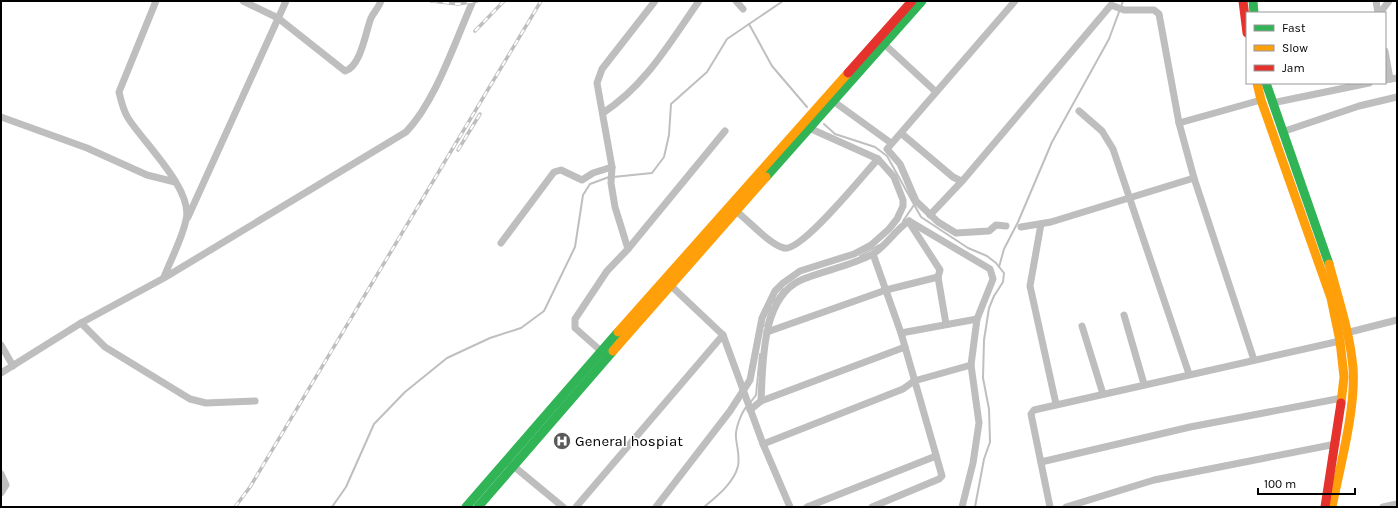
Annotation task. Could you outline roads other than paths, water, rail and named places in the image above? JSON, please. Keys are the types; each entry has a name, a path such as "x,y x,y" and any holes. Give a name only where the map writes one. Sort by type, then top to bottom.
{"main road":[{"path":"478,507 510,463 601,351 736,211 833,102 912,1"},
{"path":"466,507 510,463 882,41 922,1"},
{"path":"1243,1 1246,25"},
{"path":"1253,1 1254,12"},
{"path":"1257,84 1261,100 1331,298 1340,341 1344,377 1336,444 1325,507"},
{"path":"1266,84 1327,258 1346,332 1353,369 1350,413 1332,507"}],"street":[{"path":"156,1 119,92 121,104 127,117 175,182 184,198 187,219"},
{"path":"243,1 278,18 345,70 351,67 363,46 372,16 381,1"},
{"path":"164,278 187,219 286,1"},
{"path":"1,373 81,323 164,278 406,132 418,118 437,83 473,1"},
{"path":"628,249 615,207 610,183 611,169 598,82 602,69 655,1"},
{"path":"603,113 623,100 643,79 699,1"},
{"path":"736,1 744,9"},
{"path":"1376,1 1379,12"},
{"path":"1380,12 1388,1"},
{"path":"1006,226 996,225 989,231 956,233 930,215 916,201 900,164 887,149 902,134 936,91 1011,3"},
{"path":"930,215 961,182 1102,14 1113,4 1124,10 1154,10 1159,14 1179,123 1194,178 1254,360"},
{"path":"882,41 936,91"},
{"path":"1386,56 1391,79"},
{"path":"1272,103 1364,84"},
{"path":"1282,132 1359,106 1397,97"},
{"path":"1179,123 1261,100"},
{"path":"833,102 892,143"},
{"path":"1079,111 1108,138 1130,196 1189,374"},
{"path":"1,117 87,148 146,175 175,182"},
{"path":"656,507 744,394 750,380 762,318 775,291 783,283 800,271 854,254 871,245 889,229 899,216 903,206 899,190 894,177 878,159 809,128"},
{"path":"601,351 575,328 575,319 608,271 628,249 725,131"},
{"path":"902,134 961,182"},
{"path":"736,211 774,243 785,248 792,248 816,229 878,159"},
{"path":"501,243 554,172 561,170 582,180 593,173 611,169"},
{"path":"1021,227 1041,224 1194,178"},
{"path":"761,401 762,366 767,332 776,304 786,292 799,281 851,264 873,254 888,244 909,222"},
{"path":"909,222 940,270 938,277 946,324"},
{"path":"909,222 990,269 993,279 976,318 971,365 979,423 973,463 962,507"},
{"path":"1041,224 1030,286 1056,404"},
{"path":"872,507 941,478 942,476 901,333 873,254"},
{"path":"767,332 886,290 938,277"},
{"path":"668,283 723,335 763,444 790,507"},
{"path":"1124,315 1144,384"},
{"path":"901,333 976,318"},
{"path":"1346,332 1397,320"},
{"path":"81,323 105,347 190,399 206,403 256,401"},
{"path":"1082,326 1103,394"},
{"path":"576,507 723,335"},
{"path":"1050,507 1031,414 1034,410 1340,341"},
{"path":"1,345 13,366"},
{"path":"750,409 761,401 905,347"},
{"path":"763,444 903,389 914,381 971,365"},
{"path":"1041,462 1190,427 1342,398"},
{"path":"1066,507 1154,480 1336,444"},
{"path":"807,507 936,456"},
{"path":"510,463 564,507"},
{"path":"1,474 6,486 1,493"},
{"path":"1383,507 1397,504"}],"waterway":[{"path":"613,177 652,173 664,157 669,135 671,104 707,72 727,39 783,1"},
{"path":"999,267 1004,249 1018,222 1052,142 1109,39 1123,1"},
{"path":"749,24 772,66 807,107"},
{"path":"824,124 835,134 875,147 887,156 921,217 968,248 987,256 996,263 1004,273 1003,282 994,296 989,308 984,340 983,378 989,409 990,442 984,459 975,507"},
{"path":"332,507 346,487 374,424 405,392 447,358 490,338 521,328 544,311 575,247 583,195 590,184 609,177"},
{"path":"903,221 914,205"},
{"path":"860,256 879,245"},
{"path":"773,303 783,289"},
{"path":"765,326 771,307"},
{"path":"750,403 756,395 760,354"},
{"path":"704,507 729,484 736,472 739,459 736,430 747,406"}],"railway":[{"path":"431,1 458,4 477,1"},
{"path":"475,31 504,1"},
{"path":"235,507 250,487 541,1"},
{"path":"458,150 480,114"}],"place":[{"name":"General hospiat","path":"562,441"}]}
